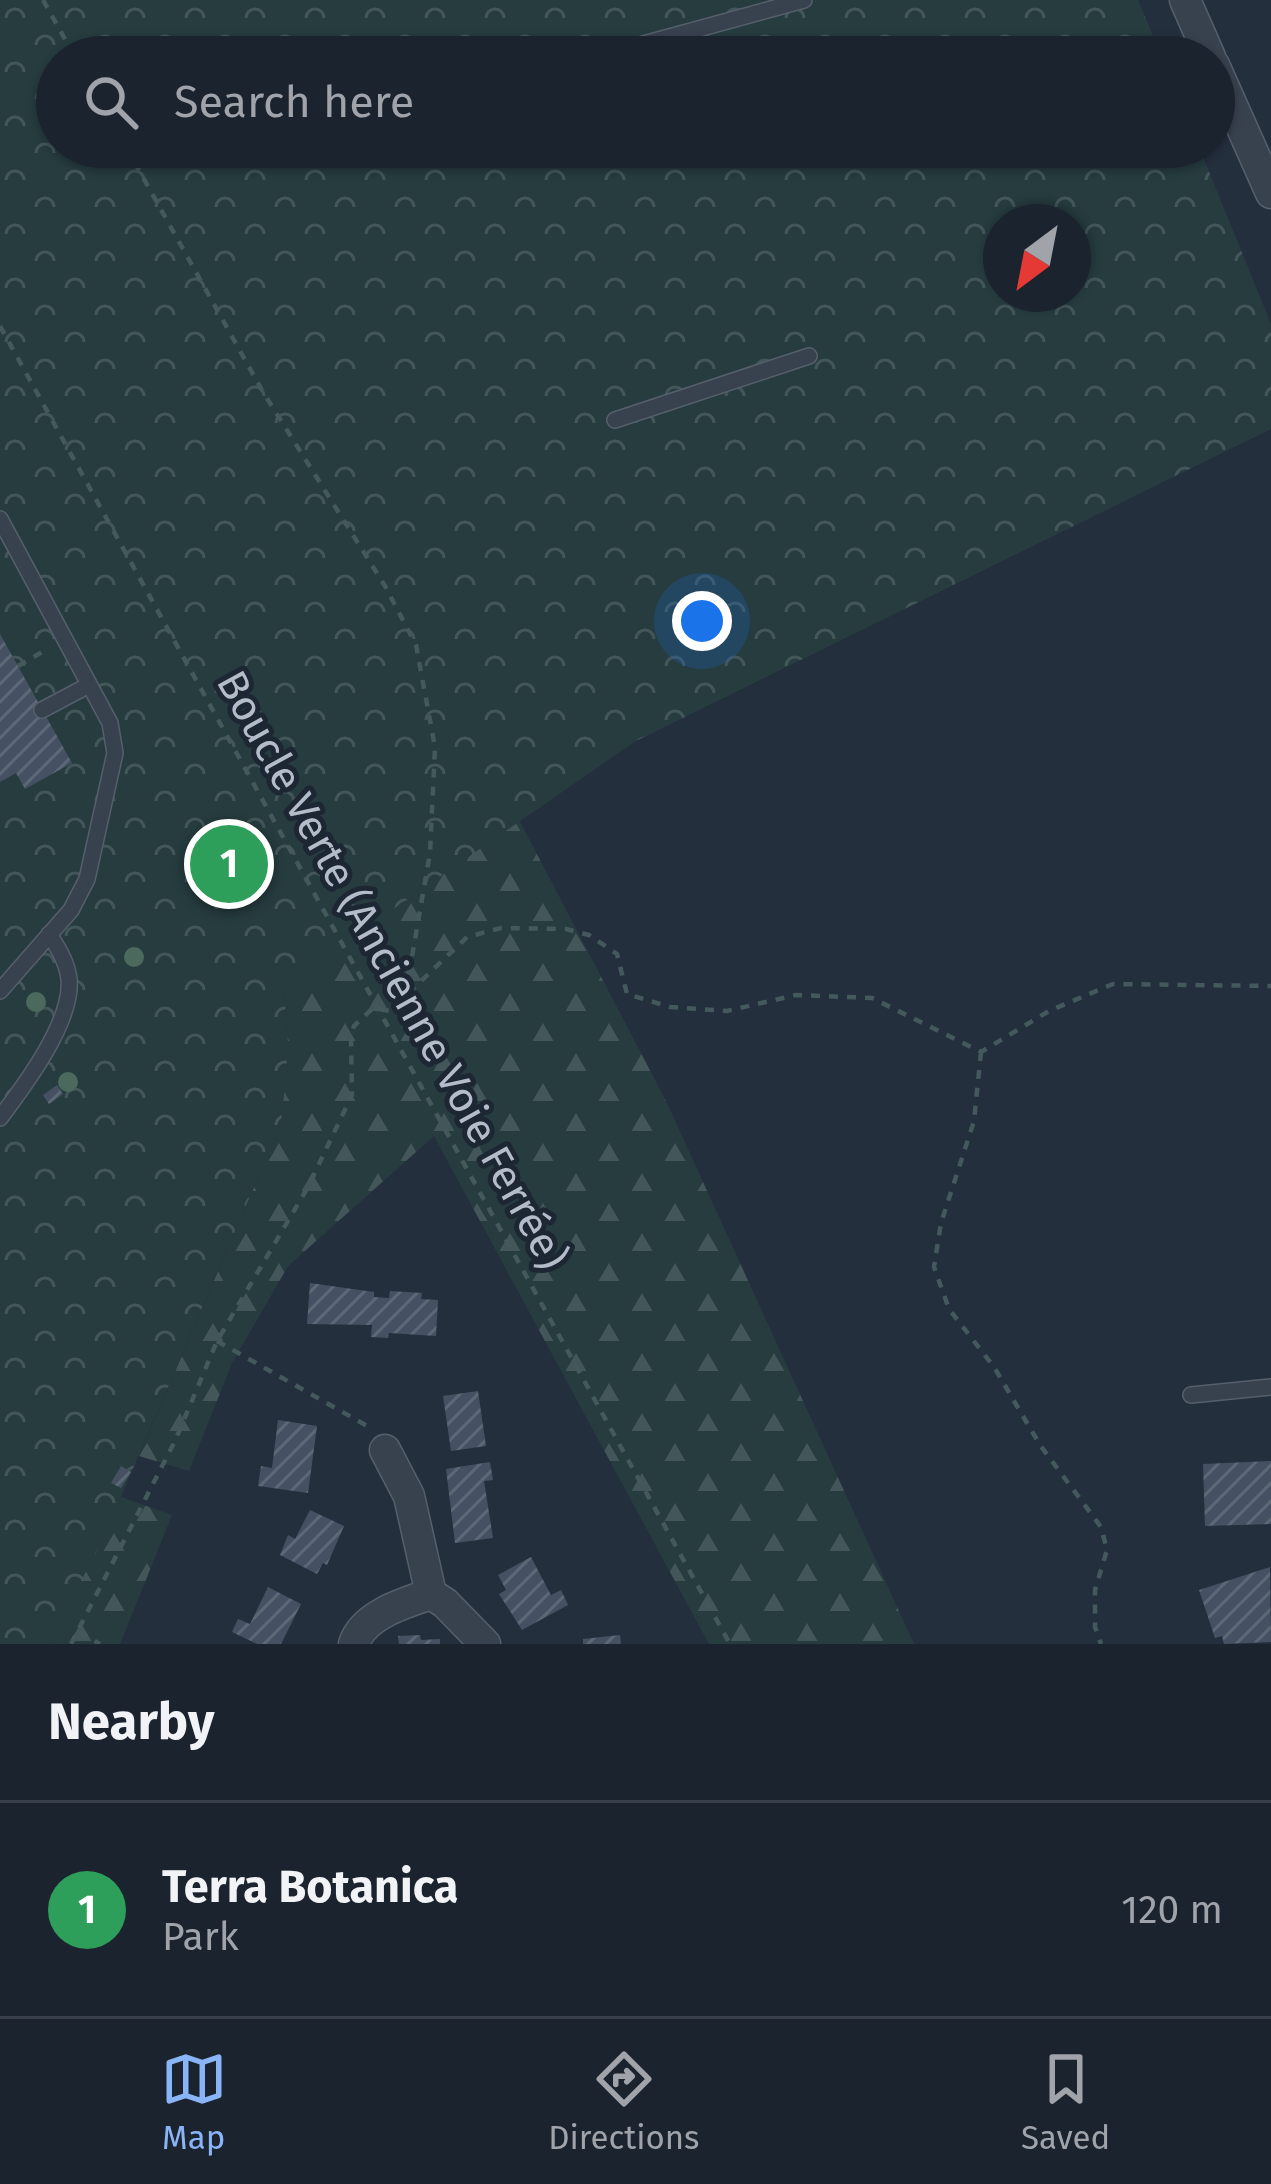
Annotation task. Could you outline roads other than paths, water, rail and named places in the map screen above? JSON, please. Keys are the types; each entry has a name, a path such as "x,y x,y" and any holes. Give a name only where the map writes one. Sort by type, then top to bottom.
{"street":[{"path":"1185,0 1201,36"},
{"path":"1235,112 1271,193"},
{"path":"385,1450 409,1496 430,1594 484,1644"},
{"path":"354,1644 358,1634 381,1614 430,1594"}],"lane":[{"path":"673,36 804,0"},
{"path":"615,419 809,356"},
{"path":"0,519 110,723 116,753 87,879 71,910 0,991"},
{"path":"42,710 89,685"},
{"path":"0,1118 36,1065 68,998 68,970 50,934"},
{"path":"1191,1395 1271,1387"}],"place":[{"name":"Terra Botanica","path":"229,864"}]}
